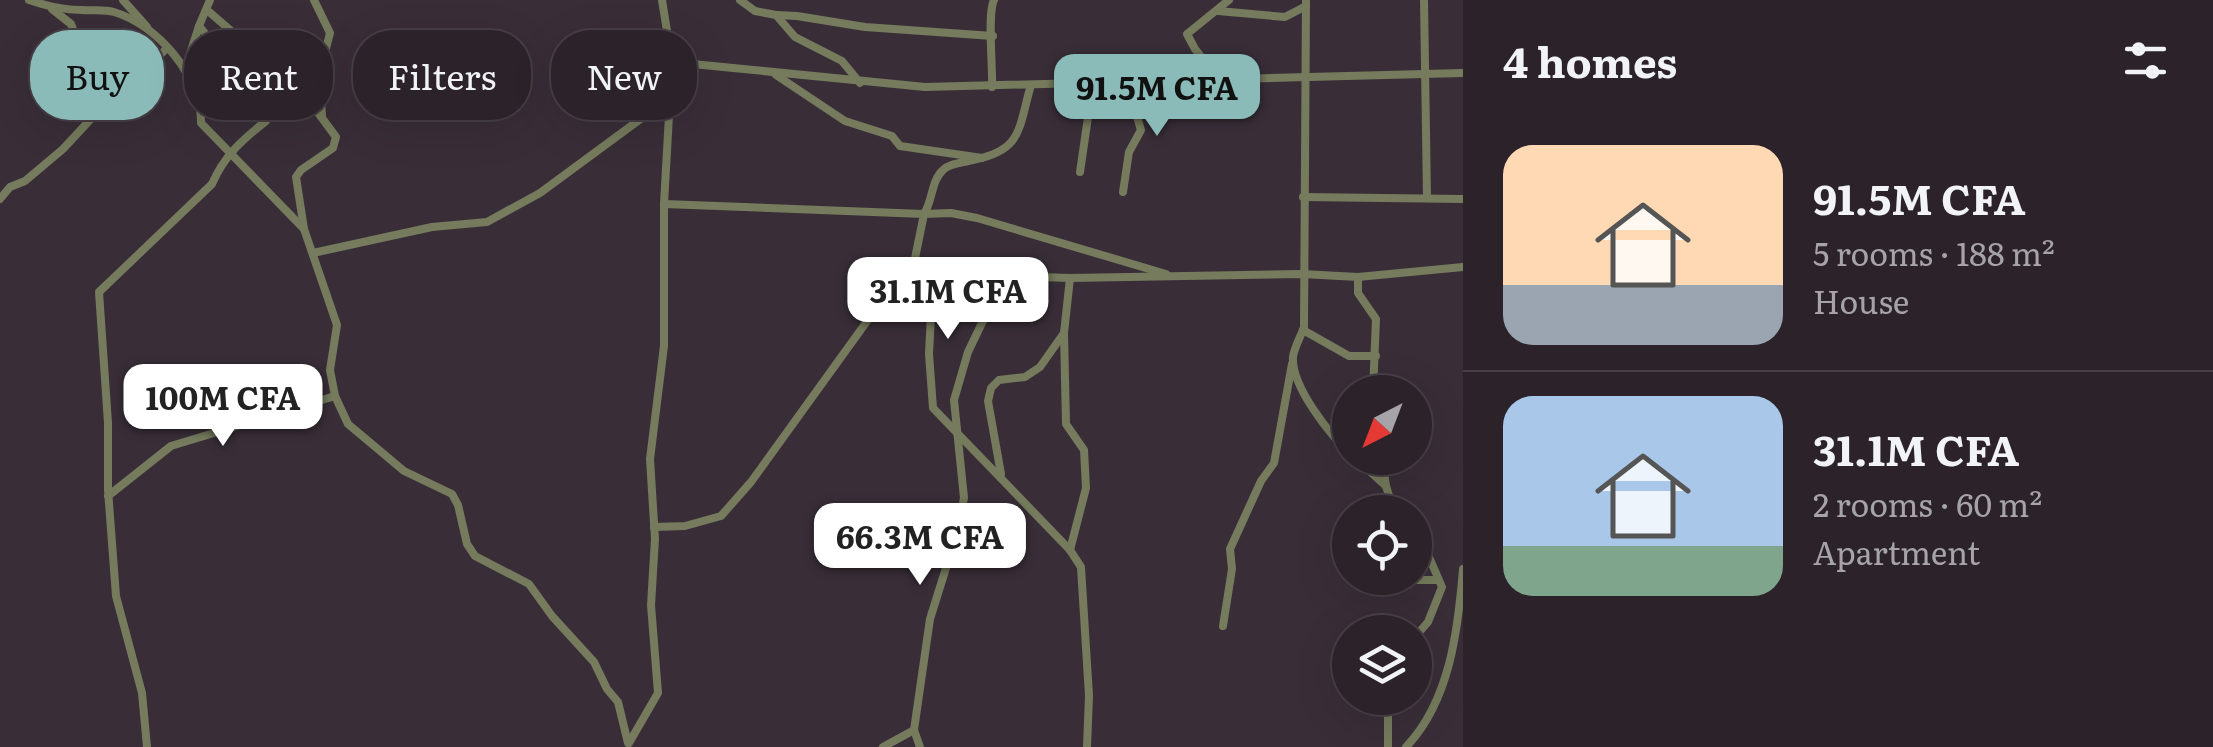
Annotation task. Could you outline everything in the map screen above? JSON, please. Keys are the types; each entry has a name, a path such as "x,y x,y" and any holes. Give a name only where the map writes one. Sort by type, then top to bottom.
{"street":[{"path":"29,0 49,8 73,30"},
{"path":"123,0 149,30"},
{"path":"314,0 329,30"},
{"path":"662,0 667,30"},
{"path":"740,0 756,11 776,16 993,36"},
{"path":"992,87 993,36 988,11 994,0"},
{"path":"1219,79 1187,34 1230,0"},
{"path":"1424,0 1426,198"},
{"path":"1218,11 1286,17 1306,3"},
{"path":"1223,626 1232,569 1230,549 1261,481 1274,463 1293,358 1302,330 1306,3"},
{"path":"198,30 209,5 236,30"},
{"path":"49,8 114,12 145,30"},
{"path":"776,16 795,37 842,61 860,83"},
{"path":"147,747 142,693 116,596 99,292 212,184 218,167 229,154 266,121 252,91 199,26"},
{"path":"164,45 184,68"},
{"path":"164,51 167,48"},
{"path":"697,65 925,88 1463,73"},
{"path":"772,73 845,120 892,136 900,146 982,158"},
{"path":"1124,192 1129,152 1140,130 1134,107 1136,82"},
{"path":"1080,172 1092,84"},
{"path":"654,527 686,526 721,516 751,482 878,306 912,273 936,178 946,166 1002,153 1016,138 1031,85"},
{"path":"0,199 5,186 25,181 90,120"},
{"path":"201,120 229,154 304,229"},
{"path":"323,120 336,137 333,148 300,170 294,182 304,229 337,325 330,370 335,396 348,424 390,460 452,494 467,544 476,556 529,584 594,662 618,702 628,745"},
{"path":"313,253 432,226 488,222 540,193 640,120"},
{"path":"628,745 658,693 650,605 654,527 650,459 664,346 669,120"},
{"path":"1303,198 1463,198"},
{"path":"664,204 951,213 1174,276"},
{"path":"912,273 1070,278 1302,274 1358,278 1463,267"},
{"path":"912,273 931,314 933,408 1070,550 1081,567 1089,696 1087,747"},
{"path":"920,747 914,730 930,619 964,498 954,400 968,352 994,298 990,276"},
{"path":"1070,278 1064,333 1066,424 1084,450 1086,488 1070,550"},
{"path":"1358,278 1358,293 1376,319 1374,375"},
{"path":"1302,330 1349,356 1376,356"},
{"path":"1001,476 990,418 990,388 999,380 1025,378 1040,367 1064,333"},
{"path":"1293,358 1311,404 1332,436"},
{"path":"108,496 171,446 335,396"},
{"path":"1374,475 1386,486"},
{"path":"1384,475 1389,495"},
{"path":"1430,615 1441,583 1432,568"},
{"path":"1406,747 1424,725 1440,694 1450,661 1463,569"},
{"path":"1432,583 1463,578"},
{"path":"1388,715 1388,747"},
{"path":"883,747 914,730"}]}
